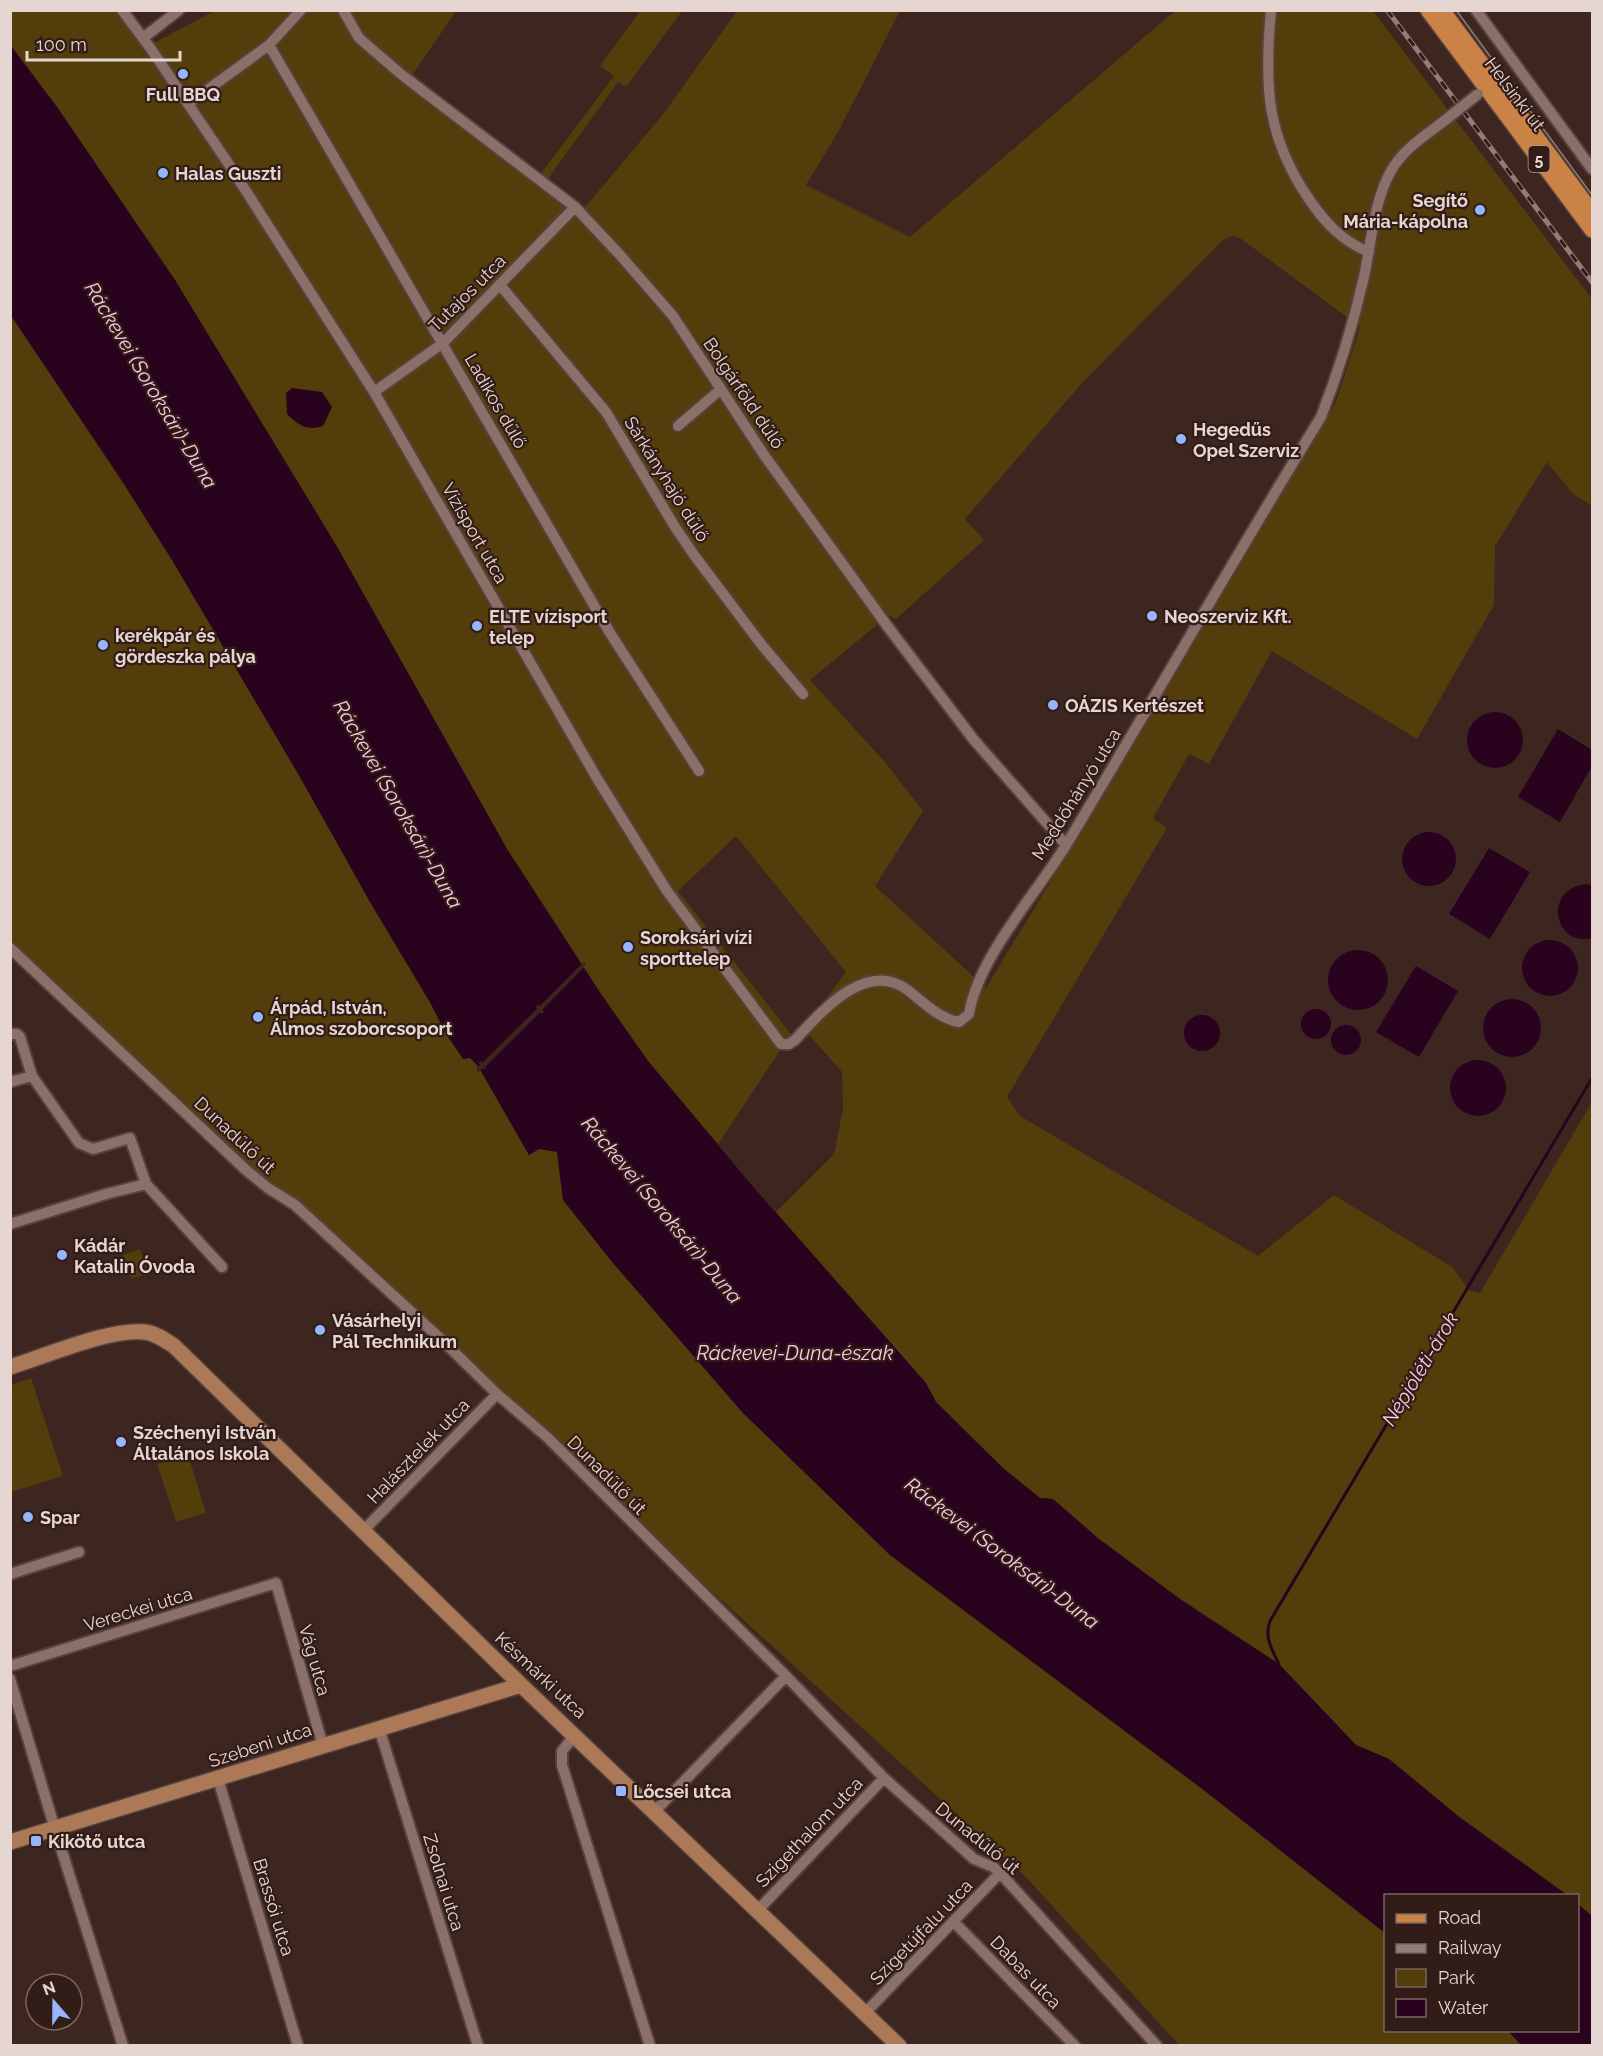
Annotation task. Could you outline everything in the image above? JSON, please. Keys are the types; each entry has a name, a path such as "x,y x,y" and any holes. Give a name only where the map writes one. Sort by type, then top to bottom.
{"main road":[{"name":"Helsinki út","path":"1428,10 1482,91 1593,230"},
{"name":"Helsinki út","path":"1442,10 1593,212"},
{"path":"1482,91 1488,71"},
{"path":"1482,91 1494,87 1502,89"}],"street":[{"name":"Vízisport utca","path":"122,10 230,166 374,392 598,780 667,891 781,1044 789,1044 795,1040 849,989 870,981 894,982 905,987 947,1020 959,1022"},
{"path":"143,39 179,10"},
{"path":"188,104 269,45 301,10"},
{"name":"Bolgárföld dűlő","path":"343,10 358,38 402,75 575,207 673,316 764,454 888,627 974,740 1066,845"},
{"path":"1271,10 1268,86 1276,137 1289,165 1316,209 1345,240 1369,252"},
{"name":"Helsinki út","path":"1476,10 1593,169"},
{"name":"Ladikos dűlő","path":"269,45 610,633 699,771"},
{"name":"Meddőhányó utca","path":"959,1022 969,1014 972,996 1004,937 1066,845 1321,417 1335,383 1356,314 1381,197 1391,171 1405,153 1482,91"},
{"name":"Tutajos utca","path":"374,392 443,343 575,207"},
{"name":"Sárkányhajó dűlő","path":"500,285 606,412 694,555 802,694"},
{"path":"678,426 721,389"},
{"name":"Dunadűlő út","path":"10,948 246,1170 268,1188 295,1205 443,1341 497,1394 547,1437 786,1676 884,1778 963,1850 974,1859 993,1867 1000,1873 1157,2046"},
{"path":"10,1034 17,1034 20,1037 32,1076 79,1143 93,1149 130,1138 146,1184 222,1266"},
{"path":"10,1082 32,1076"},
{"path":"10,1224 146,1184"},
{"name":"Késmárki utca","path":"10,1367 104,1336 125,1332 147,1332 174,1346 521,1685 899,2046"},
{"name":"Halásztelek utca","path":"363,1531 497,1394"},
{"path":"10,1574 79,1552"},
{"name":"Vereckei utca","path":"10,1666 276,1583"},
{"name":"Vág utca","path":"276,1583 323,1746"},
{"path":"655,1811 786,1676"},
{"path":"10,1678 123,2046"},
{"name":"Szebeni utca","path":"10,1842 521,1685"},
{"name":"Zsolnai utca","path":"379,1728 477,2046"},
{"path":"575,1735 562,1751 562,1765 650,2046"},
{"name":"Szigethalom utca","path":"758,1910 884,1778"},
{"name":"Brassói utca","path":"218,1779 298,2046"},
{"name":"Szigetújfalu utca","path":"865,2013 1000,1873"},
{"name":"Dabas utca","path":"954,1922 1075,2046"}],"green space":[{"path":"11,11 115,11 143,49 214,11 456,11 413,74 540,175 614,76 600,66 640,11 682,11 626,87 618,82 547,180 582,211 664,113 737,11 900,11 838,132 806,185 910,237 1175,11 1373,11 1592,299 1592,506 1573,494 1547,462 1495,546 1494,605 1417,739 1272,651 1209,764 1189,754 1153,818 1167,828 1007,1097 1020,1116 1258,1256 1334,1195 1452,1267 1470,1291 1480,1293 1592,1102 1592,1916 1579,1905 1579,1894 1566,1894 1458,1816 1389,1759 1356,1745 1279,1664 1180,1599 1099,1539 1053,1499 1040,1498 1003,1468 936,1402 926,1383 776,1212 834,1154 843,1109 842,1072 804,1029 846,972 736,836 678,891 791,1034 718,1144 648,1061 601,994 507,849 336,545 175,280 57,107 11,45","holes":["1232,236 1240,238 1360,327 1336,402 1162,697 986,988 875,886 923,811 885,762 810,680 889,615 896,619 984,540 965,519 1082,383 1223,240"]},
{"path":"10,315 122,481 172,560 300,777 446,1034 478,1066 529,1155 539,1149 557,1151 563,1200 613,1263 743,1413 890,1555 1205,1791 1384,1932 1384,2032 1509,2032 1521,2045 1179,2045 1025,1876 11,954"},
{"path":"140,1249 148,1273 131,1279 123,1255"},
{"path":"31,1378 63,1476 11,1492 11,1385"},
{"path":"188,1455 206,1513 176,1522 157,1464"}],"water":[{"name":"Ráckevei-Duna-észak","path":"10,45 57,107 175,280 336,545 507,849 601,994 648,1061 754,1188 926,1383 936,1402 1003,1468 1040,1498 1053,1499 1099,1539 1180,1599 1279,1664 1356,1745 1389,1759 1458,1816 1566,1894 1384,1894 1384,1932 1205,1791 890,1555 743,1413 613,1263 563,1200 557,1152 539,1149 529,1155 478,1066 470,1058 463,1059 446,1034 300,777 172,560 11,315"},
{"path":"292,388 322,392 332,407 323,426 312,428 304,426 295,422 287,414 286,393"},
{"path":"1490,712 1500,712 1515,720 1521,729 1523,740 1521,751 1515,760 1500,768 1490,768 1479,763 1472,756 1467,745 1467,735 1472,724 1479,717"},
{"path":"1558,729 1592,750 1592,766 1560,822 1518,797"},
{"path":"1424,832 1434,832 1444,836 1452,844 1456,859 1452,874 1444,882 1434,886 1424,886 1414,882 1406,874 1402,864 1402,854 1406,844 1414,836"},
{"path":"1489,848 1530,872 1490,939 1449,914"},
{"path":"1587,884 1592,886 1592,938 1579,939 1569,934 1562,926 1558,916 1559,905 1563,896 1573,888"},
{"path":"1550,940 1570,948 1578,968 1570,988 1550,996 1530,988 1522,968 1530,948"},
{"path":"1358,950 1379,959 1388,980 1379,1001 1358,1010 1337,1001 1328,980 1337,959"},
{"path":"1416,966 1458,991 1419,1057 1376,1032"},
{"path":"1512,999 1523,1001 1536,1012 1541,1028 1539,1039 1528,1052 1512,1057 1501,1055 1488,1044 1483,1028 1485,1017 1496,1004"},
{"path":"1316,1009 1322,1010 1330,1018 1330,1030 1322,1038 1316,1039 1310,1038 1302,1030 1301,1024 1302,1018 1310,1010"},
{"path":"1202,1015 1215,1020 1220,1033 1215,1046 1202,1051 1189,1046 1184,1033 1189,1020"},
{"path":"1346,1025 1356,1030 1361,1040 1356,1050 1346,1055 1336,1050 1331,1040 1336,1030"},
{"path":"1472,1060 1484,1060 1494,1064 1502,1072 1506,1088 1502,1104 1494,1112 1484,1116 1472,1116 1462,1112 1454,1104 1450,1094 1450,1082 1454,1072 1462,1064"},
{"path":"1579,1905 1592,1916 1592,2045 1521,2045 1509,2032 1579,2032"}],"pier":[{"path":"584,962 586,965 542,1010 544,1012 542,1014 540,1012 485,1069 483,1068 478,1073 476,1068 480,1065 480,1061 482,1063 537,1009 538,1005 540,1006"}],"waterway":[{"name":"Népjóléti-árok","path":"1279,1664 1268,1638 1270,1621 1592,1078"}],"tram line":[{"path":"1456,10 1592,195"}],"railway":[{"path":"1387,10 1592,282"}],"place":[{"name":"Full BBQ","path":"183,74"},
{"name":"Halas Guszti","path":"163,173"},
{"name":"Segítő Mária-kápolna","path":"1480,210"},
{"name":"Hegedűs Opel Szerviz","path":"1181,439"},
{"name":"Neoszerviz Kft.","path":"1152,616"},
{"name":"ELTE vízisport telep","path":"477,626"},
{"name":"kerékpár és gördeszka pálya","path":"103,645"},
{"name":"OÁZIS Kertészet","path":"1053,705"},
{"name":"Soroksári vízi sporttelep","path":"628,947"},
{"name":"Árpád, István, Álmos szoborcsoport","path":"258,1017"},
{"name":"Kádár Katalin Óvoda","path":"62,1255"},
{"name":"Vásárhelyi Pál Technikum","path":"320,1330"},
{"name":"Széchenyi István Általános Iskola","path":"121,1442"},
{"name":"Spar","path":"28,1517"},
{"name":"Lőcsei utca","path":"621,1791"},
{"name":"Kikötő utca","path":"36,1841"}],"water label":[{"name":"Ráckevei (Soroksári)-Duna","path":"151,385"},
{"name":"Ráckevei (Soroksári)-Duna","path":"398,804"},
{"name":"Ráckevei (Soroksári)-Duna","path":"662,1210"},
{"name":"Ráckevei (Soroksári)-Duna","path":"1002,1553"}]}
